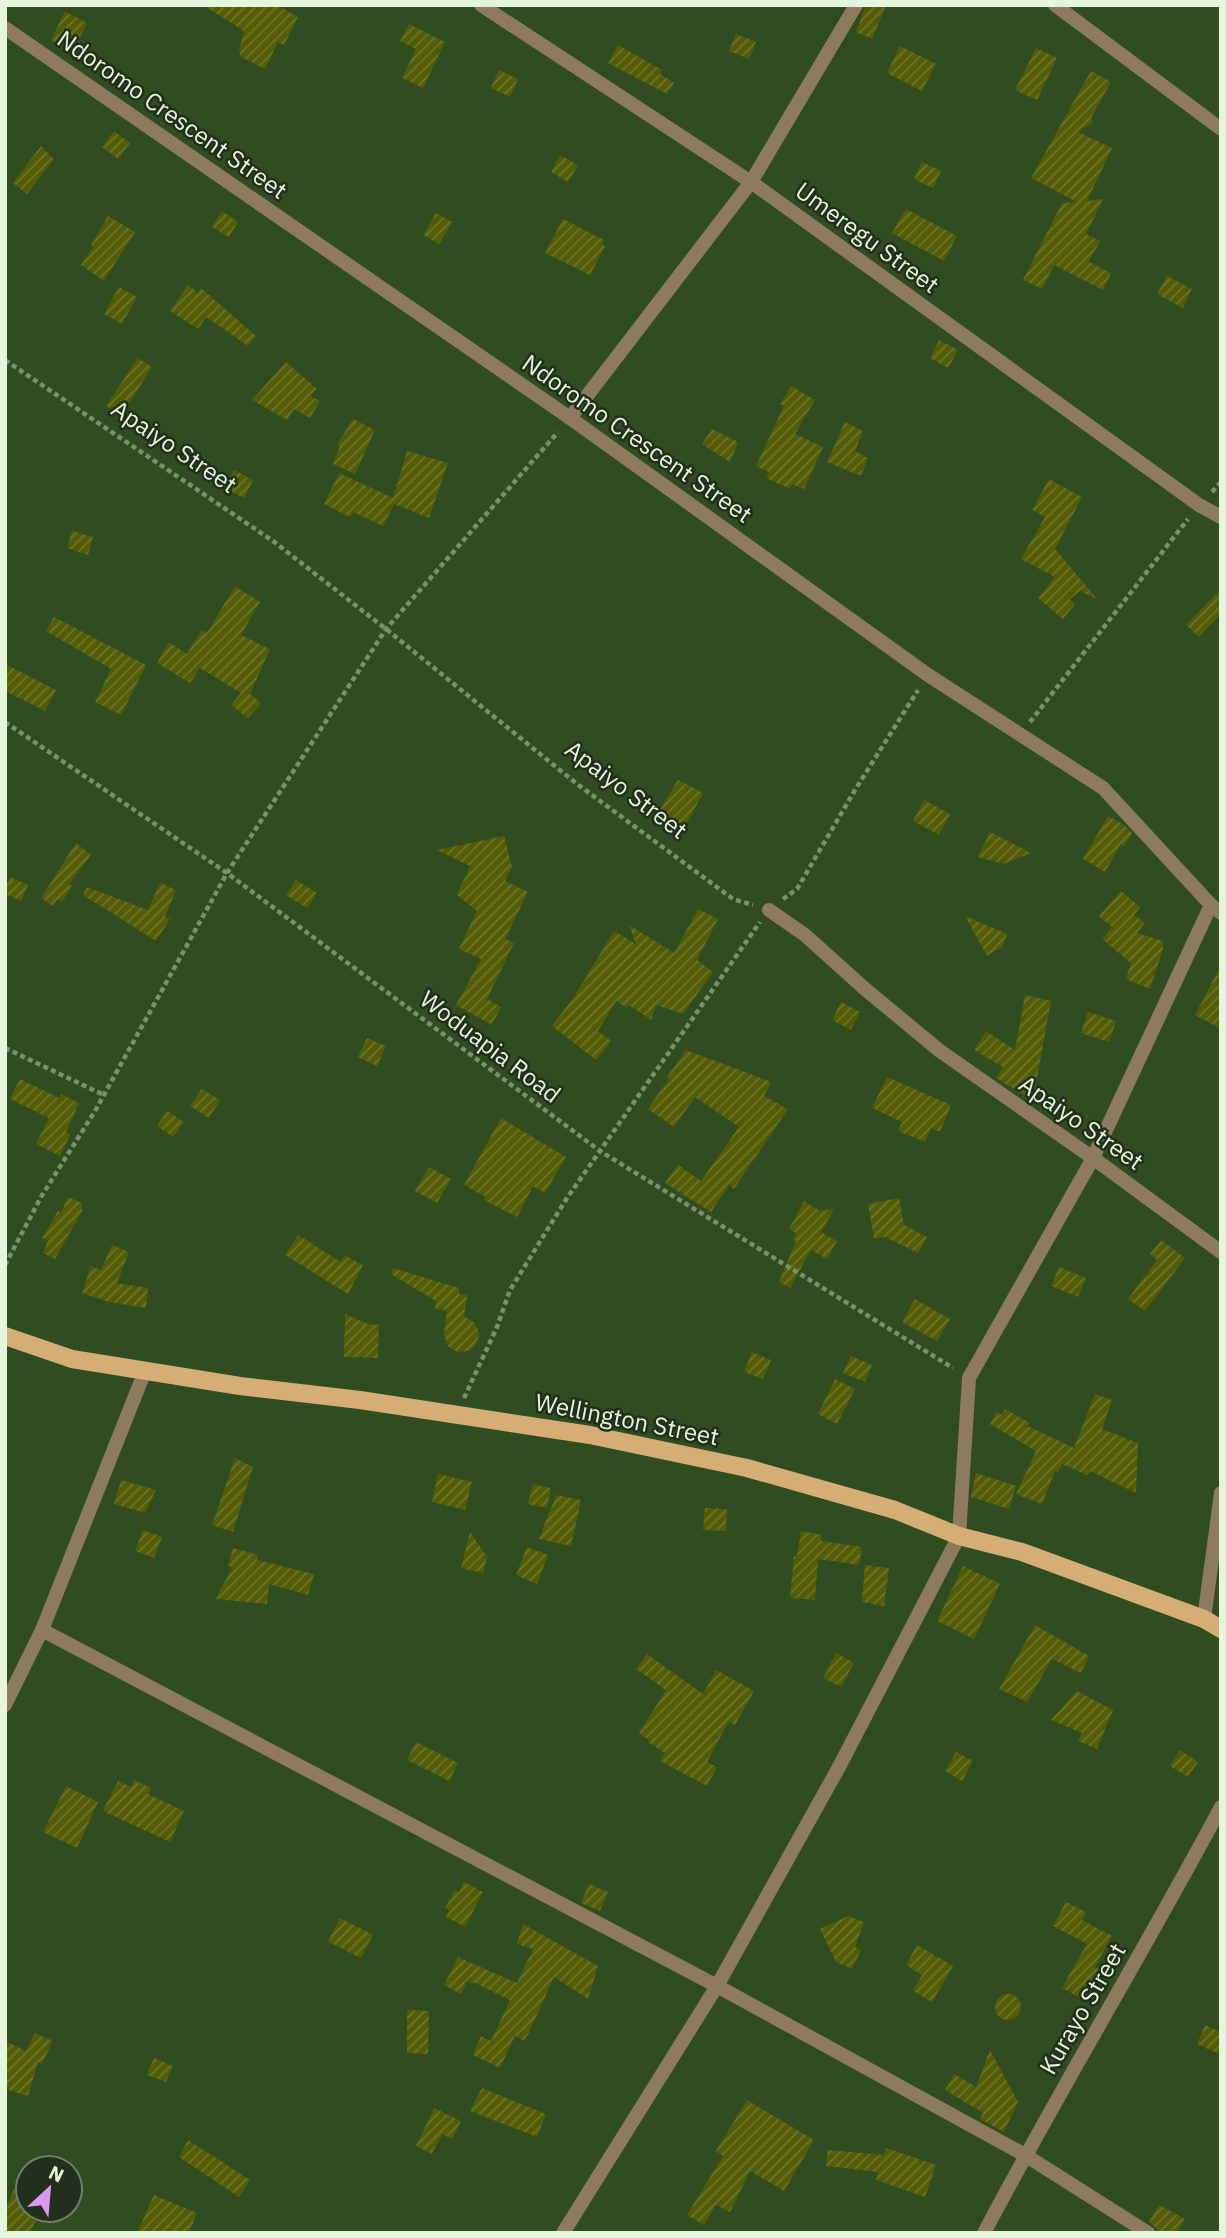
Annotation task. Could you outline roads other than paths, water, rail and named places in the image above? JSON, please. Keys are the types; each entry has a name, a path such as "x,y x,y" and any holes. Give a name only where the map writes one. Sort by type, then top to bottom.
{"main road":[{"name":"Wellington Street","path":"5,1336 72,1359 240,1386 360,1400 590,1434 747,1468 895,1510 960,1536 1021,1552 1204,1619 1221,1629"}],"street":[{"name":"Umeregu Street","path":"481,5 751,182 1199,505 1221,517"},
{"path":"570,418 751,182 856,5"},
{"path":"1055,5 1221,130"},
{"name":"Ndoromo Crescent Street","path":"5,28 570,418 928,674 1102,788 1216,909"},
{"path":"563,2233 717,1986 839,1767 960,1536 969,1378 1093,1158 1216,909"},
{"name":"Apaiyo Street","path":"769,910 804,935 940,1051 1221,1252"},
{"path":"5,1705 42,1630 145,1371"},
{"path":"1204,1619 1221,1493"},
{"path":"42,1630 717,1986 1025,2155 1148,2233"},
{"name":"Kurayo Street","path":"984,2233 1221,1807"}]}
